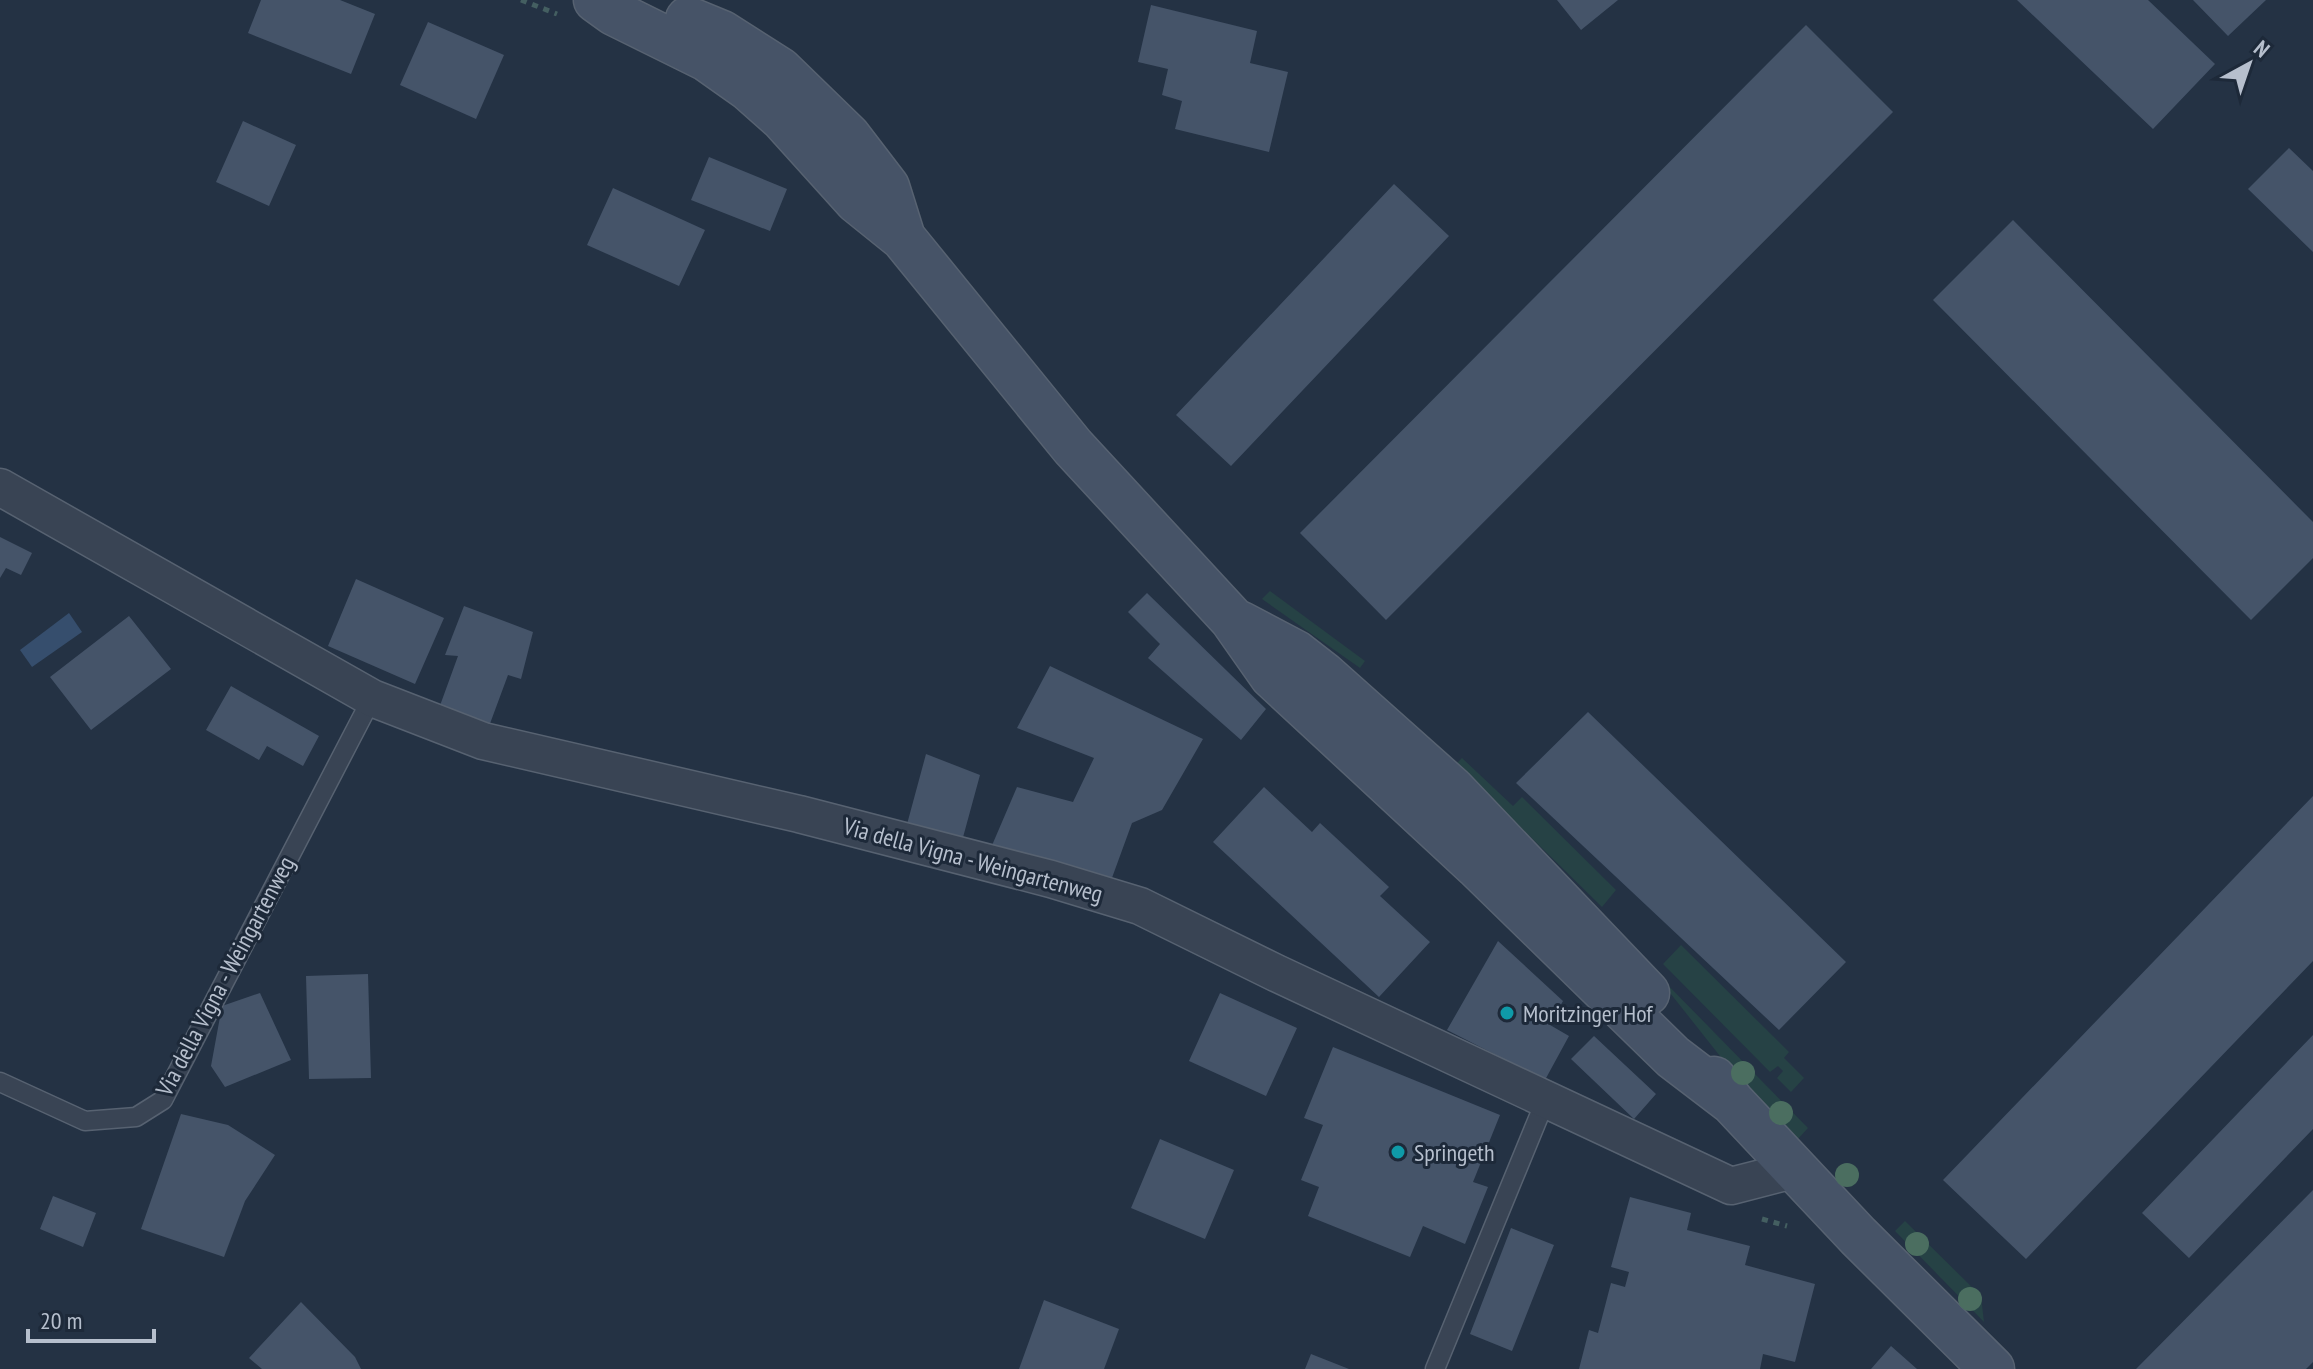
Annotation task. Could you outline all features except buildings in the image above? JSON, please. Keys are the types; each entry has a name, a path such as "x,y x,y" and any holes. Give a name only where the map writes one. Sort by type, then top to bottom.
{"main road":[{"path":"596,0 614,13 707,59 748,88 783,119 857,201 903,238 1073,447 1232,619 1305,660 1452,789 1648,993 1732,1102 1858,1236 1992,1369"},
{"path":"645,0 722,33 780,70 848,136 887,187 903,238"}],"street":[{"name":"Via della Vigna - Weingartenweg","path":"0,487 372,698 483,741 799,814 1051,879 1140,906 1731,1186 1797,1169"}],"lane":[{"name":"Via della Vigna - Weingartenweg","path":"0,1082 85,1121 136,1117 163,1100 372,698"},
{"path":"1435,1369 1546,1099"}],"green space":[{"path":"1270,591 1365,661 1360,668 1262,599"},
{"path":"1462,758 1513,806 1522,797 1616,890 1602,907 1456,764"},
{"path":"1681,945 1789,1052 1784,1058 1804,1078 1791,1092 1777,1078 1783,1071 1778,1066 1770,1072 1663,964"},
{"path":"1660,977 1808,1128 1798,1139 1746,1089"},
{"path":"1905,1221 1981,1296 1984,1322 1895,1231"}],"water":[{"path":"69,613 82,632 32,667 20,650"}],"place":[{"name":"Moritzinger Hof","path":"1507,1013"},
{"name":"Springeth","path":"1398,1152"}]}
